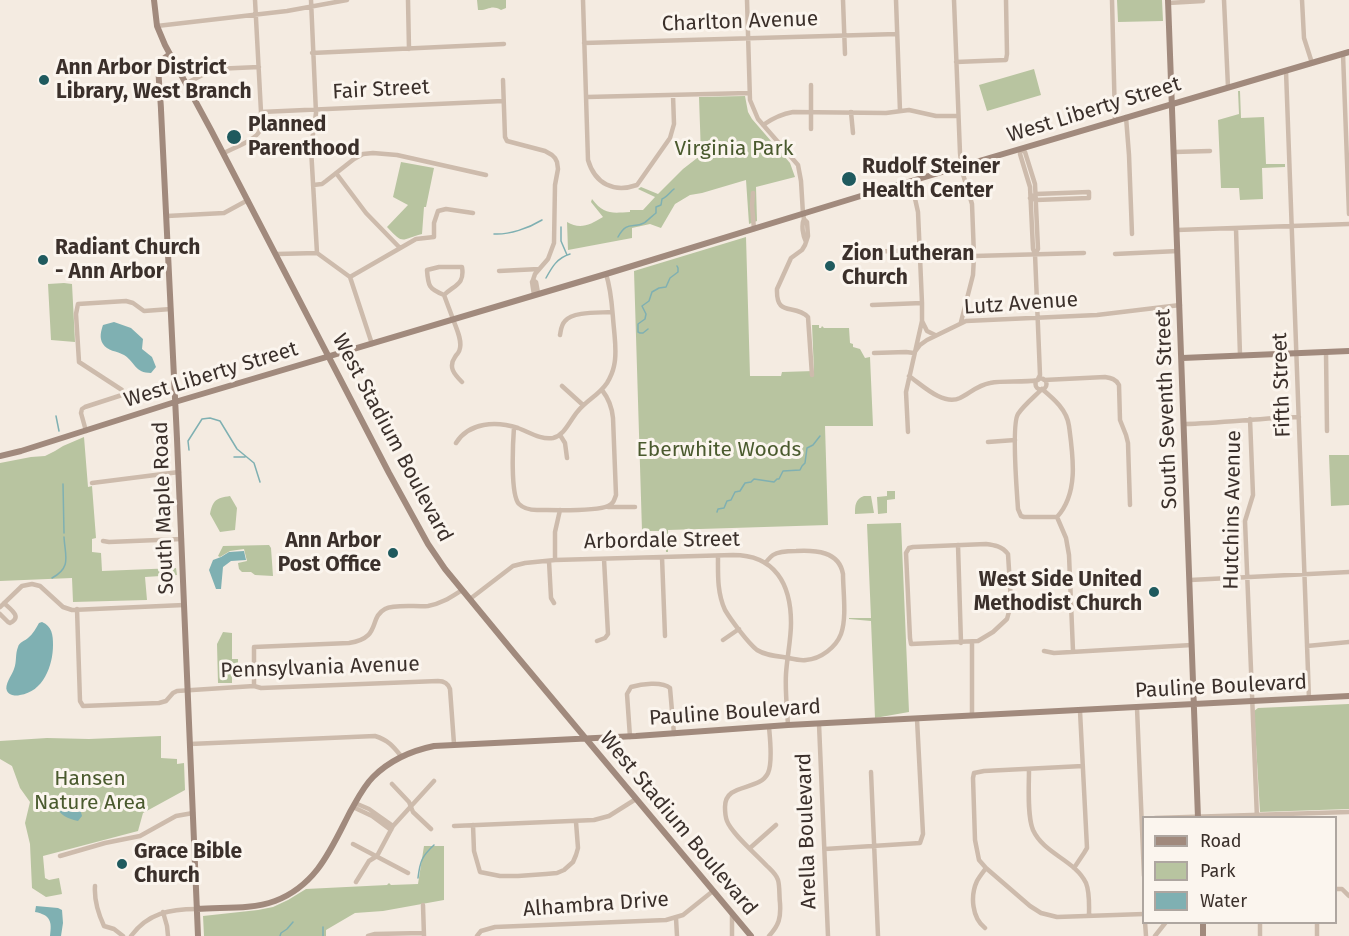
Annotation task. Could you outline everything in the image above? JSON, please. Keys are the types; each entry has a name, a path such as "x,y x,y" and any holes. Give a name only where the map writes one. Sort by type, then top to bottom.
{"street":[{"path":"154,0 157,26 256,15 347,0"},
{"path":"224,153 257,136 261,125 255,0"},
{"path":"311,0 315,110 311,148 317,253"},
{"path":"408,0 409,49"},
{"path":"583,0 588,160 596,177 604,184 624,188 637,185 670,138 674,124 673,95"},
{"path":"747,0 749,93 753,111 798,165 801,181 803,238 806,242 802,249 791,258 778,286 777,295 781,307 804,313 808,317 812,375"},
{"path":"843,0 845,54"},
{"path":"896,0 900,111"},
{"path":"954,0 961,166 972,204 974,256 974,275 961,322"},
{"path":"956,63 1006,60 1008,54 1006,0"},
{"path":"1112,0 1115,120"},
{"path":"1224,0 1228,87"},
{"path":"1302,0 1304,38 1312,63"},
{"path":"1168,1 1203,1"},
{"name":"South Seventh Street","path":"1168,1 1198,816"},
{"name":"West Stadium Boulevard","path":"157,26 421,533 462,590 751,936"},
{"name":"Charlton Avenue","path":"585,43 897,34"},
{"path":"312,53 504,44"},
{"path":"1346,53 1349,214"},
{"name":"West Liberty Street","path":"0,456 754,229 804,217 910,181 1346,53"},
{"name":"South Maple Road","path":"171,56 159,64 158,73 179,472 198,936"},
{"path":"187,83 214,69 259,67"},
{"name":"Fifth Street","path":"1286,71 1309,699"},
{"path":"503,80 507,141 545,151 552,154 557,162 554,243 548,259 535,274 533,280 536,282 536,294"},
{"path":"811,85 812,129"},
{"path":"587,97 749,93"},
{"name":"Fair Street","path":"261,112 503,101"},
{"path":"763,125 783,114 811,112 886,113 909,110 936,116 958,116"},
{"path":"851,112 853,133"},
{"path":"1126,117 1130,155 1132,234"},
{"path":"1021,149 1020,154 1034,197 1032,249 1035,254 1041,384 1018,414 1016,421 1018,509 1024,517 1057,517 1062,512 1071,491 1073,479 1068,418 1064,410 1041,384"},
{"path":"1174,152 1210,151"},
{"path":"314,185 322,184 363,154 383,153 486,175"},
{"path":"336,173 366,213 400,248"},
{"path":"908,432 906,392 922,321 918,212 910,181"},
{"path":"1089,192 1089,198 1034,197 1089,192"},
{"path":"753,194 754,229"},
{"path":"166,216 224,213 248,200"},
{"path":"350,277 416,239 434,237 434,224 438,211 446,209 473,213"},
{"path":"1177,230 1349,224"},
{"path":"1236,229 1240,355"},
{"path":"865,252 920,250"},
{"path":"1115,254 1178,251"},
{"path":"277,254 317,253 350,277 372,344"},
{"path":"974,256 1084,253"},
{"path":"444,295 462,280 462,267 439,267 426,270 430,288 444,295 453,319 460,346 452,368 454,374 462,382"},
{"path":"499,271 538,269"},
{"path":"456,443 464,432 483,424 514,427 546,438 554,438 560,435 584,405 602,390 609,380 616,352 611,295 606,274"},
{"path":"86,431 81,409 123,393 122,390 79,362 76,314 78,304 126,301 144,311 171,309"},
{"path":"872,305 922,303"},
{"name":"Lutz Avenue","path":"914,353 920,345 935,335 961,322 1097,315 1179,305"},
{"path":"561,335 561,327 567,319 585,314 612,312"},
{"path":"922,321 927,331 935,335"},
{"path":"1182,358 1349,351"},
{"path":"1326,352 1327,431"},
{"path":"874,353 914,353"},
{"path":"909,376 939,396 952,399 960,398 977,387 993,382 1041,384 1111,378 1117,381 1120,420 1126,435 1130,505"},
{"path":"562,386 584,405"},
{"path":"602,390 609,400 614,429 616,495 614,502 606,507"},
{"path":"1184,424 1299,417"},
{"name":"Hutchins Avenue","path":"1250,419 1253,495 1245,521 1257,816"},
{"path":"514,427 514,489 518,503 528,510 635,507"},
{"path":"560,435 565,443 567,458"},
{"path":"988,442 1015,440"},
{"path":"92,483 179,472"},
{"path":"554,603 551,598 552,561 560,510"},
{"path":"1057,517 1070,555 1073,651"},
{"path":"103,540 109,542 182,539"},
{"path":"958,545 961,643"},
{"path":"958,545 998,546 1008,554 1010,608 1007,619 993,632 978,641 911,645 906,553 909,548 914,547 958,545"},
{"path":"718,556 719,592 722,602 732,620 758,651 770,656 809,660 829,650 836,644 843,626 841,567 832,556 813,550 779,553 766,562"},
{"name":"Arbordale Street","path":"470,599 513,566 525,563 751,556 766,562 776,571 788,593 791,625 786,676 788,725"},
{"path":"662,557 665,636"},
{"path":"597,641 608,634 604,559"},
{"path":"1190,580 1349,572"},
{"path":"0,614 10,623 15,620 16,615 2,605 22,586 32,584 40,586 63,607 72,610 184,605"},
{"path":"254,686 254,648 358,641 372,631 379,614 389,607 440,603 462,590"},
{"path":"76,609 82,705 159,703 166,701 175,692 188,690"},
{"path":"723,640 739,629"},
{"path":"972,642 972,716"},
{"path":"1306,646 1349,642"},
{"path":"1044,651 1192,645"},
{"name":"Pennsylvania Avenue","path":"188,690 254,686 261,688 446,682 450,688 454,744"},
{"path":"630,736 628,690 633,686 663,684 670,688 674,734"},
{"name":"Pauline Boulevard","path":"197,909 257,906 288,895 305,883 323,863 360,794 374,776 401,756 427,747 674,734 788,725 1349,696"},
{"path":"1137,708 1143,816"},
{"path":"1074,868 1087,848 1080,711"},
{"path":"825,849 918,844 922,840 917,719"},
{"name":"Arella Boulevard","path":"819,724 828,936"},
{"path":"769,727 770,770 767,776 756,784 729,794 725,803 725,813 730,826 777,878 781,915 776,929 769,936"},
{"path":"190,744 376,736 387,740 401,756"},
{"path":"1083,766 974,773 979,860 1030,906 1041,913 1057,917 1142,914"},
{"path":"1029,769 1030,820 1034,830 1045,846 1074,868 1086,884 1089,916"},
{"path":"871,772 878,936"},
{"path":"356,882 369,861 377,856 392,828 435,781"},
{"path":"392,784 409,801 413,812 431,829"},
{"path":"454,826 594,820 609,816 636,799"},
{"path":"354,805 369,809 392,828"},
{"path":"1257,816 1349,812"},
{"path":"60,856 140,836 176,816 193,813"},
{"path":"473,825 474,851 480,872 500,876 518,876 557,873 573,862 578,848 576,822"},
{"path":"750,848 776,825"},
{"path":"353,844 408,873"},
{"path":"985,928 978,921 973,904 973,892 977,880 986,868"},
{"path":"95,885 94,895 104,926 114,929 123,936"},
{"name":"Alhambra Drive","path":"477,936 481,931 495,927 655,921 676,918 701,902 713,891"},
{"path":"368,936 375,934 424,935 423,905"},
{"path":"131,936 142,923 152,916 171,910 197,909"},
{"path":"163,912 168,936"},
{"path":"732,914 732,936"},
{"path":"676,918 676,936"},
{"path":"1155,936 1164,924"}],"green space":[{"path":"477,0 506,0 506,8 478,10"},
{"path":"1117,0 1162,0 1163,21 1118,22"},
{"path":"1034,69 1041,95 987,111 979,85"},
{"path":"1238,91 1240,91 1241,118 1264,117 1266,164 1285,164 1285,167 1262,168 1263,199 1240,200 1239,188 1221,188 1218,120 1239,114"},
{"name":"Virginia Park","path":"745,96 752,119 790,163 795,177 756,187 757,221 749,224 746,180 690,195 675,204 661,228 650,224 632,228 632,238 568,250 567,222 576,226 585,226 603,217 591,202 592,199 600,208 613,213 643,210 655,197 638,189 641,187 658,194 701,155 699,97"},
{"path":"401,162 434,168 426,207 424,207 422,234 403,240 387,227 408,205 393,197"},
{"name":"Eberwhite Woods","path":"746,237 750,376 781,376 782,372 814,371 812,325 819,325 819,328 822,326 824,328 849,328 850,343 853,347 860,349 865,358 870,357 873,426 825,426 828,525 668,530 668,552 666,552 665,531 642,531 634,271"},
{"path":"48,284 72,284 75,342 51,340"},
{"path":"84,437 88,487 92,486 96,538 92,539 92,552 101,553 102,571 176,568 177,575 145,577 147,600 73,602 72,578 0,581 0,463 45,456"},
{"path":"1329,455 1349,455 1349,505 1331,506"},
{"path":"887,491 895,491 895,499 887,500 887,513 878,514 877,497 887,496"},
{"path":"230,496 237,508 235,530 220,532 210,514 211,509 216,500"},
{"path":"864,496 871,496 874,513 855,514 857,501"},
{"path":"901,523 909,712 875,718 871,621 849,618 871,618 867,524"},
{"path":"269,545 273,576 242,572 238,563 247,561 244,549 218,556 223,546"},
{"path":"223,632 232,633 232,659 238,659 238,671 232,672 232,683 218,683 217,644"},
{"path":"1349,704 1349,809 1260,812 1254,711 1258,708"},
{"name":"Hansen Nature Area","path":"161,736 161,758 177,759 177,764 184,763 185,790 143,813 138,831 43,856 45,878 49,880 59,878 62,894 46,897 32,888 30,844 25,823 30,802 20,788 12,766 0,759 0,741"},
{"path":"424,846 444,846 444,900 383,911 355,913 326,930 326,936 204,936 203,916 273,907 306,889 387,885 389,883 391,885 418,884"}],"water":[{"path":"114,322 131,328 143,339 142,349 152,357 156,367 151,373 138,369 124,355 110,350 103,344 101,332 103,325"},
{"path":"244,551 246,560 231,561 223,567 221,589 216,589 209,570 213,560 229,552"},
{"path":"42,622 50,628 53,638 53,653 49,669 35,689 20,695 11,695 7,691 7,686 15,666 19,645"},
{"path":"66,798 79,807 82,816 78,821 64,816 55,805 58,799"},
{"path":"36,906 62,910 61,936 50,936 49,920 44,915 35,912"}],"waterway":[{"path":"618,237 624,228 640,225 656,213 656,207 661,205 662,199 674,189"},
{"path":"494,234 519,230 542,220"},
{"path":"561,227 561,241 567,255"},
{"path":"546,278 558,260 570,254"},
{"path":"648,329 643,333 638,332 638,324 645,319 646,314 642,306 649,301 652,292 666,287 670,278 678,272 677,266"},
{"path":"56,416 59,431"},
{"path":"189,450 188,441 202,419 210,418 220,421 237,449 254,463 260,482"},
{"path":"717,512 718,509 724,508 727,501 731,500 735,492 740,491 745,483 754,479 774,482 779,479 783,471 800,470 805,463 807,448 813,445 820,436"},
{"path":"234,457 245,457"},
{"path":"63,484 64,533"},
{"path":"52,578 65,565 64,537"},
{"path":"418,878 422,859 434,845"},
{"path":"280,936 293,922"},
{"path":"323,927 323,936"}],"place":[{"name":"Ann Arbor District Library, West Branch","path":"44,80"},
{"name":"Planned Parenthood","path":"234,137"},
{"name":"Rudolf Steiner Health Center","path":"849,179"},
{"name":"Radiant Church - Ann Arbor","path":"43,260"},
{"name":"Zion Lutheran Church","path":"830,266"},
{"name":"Ann Arbor Post Office","path":"393,553"},
{"name":"West Side United Methodist Church","path":"1154,592"},
{"name":"Grace Bible Church","path":"122,864"}]}
